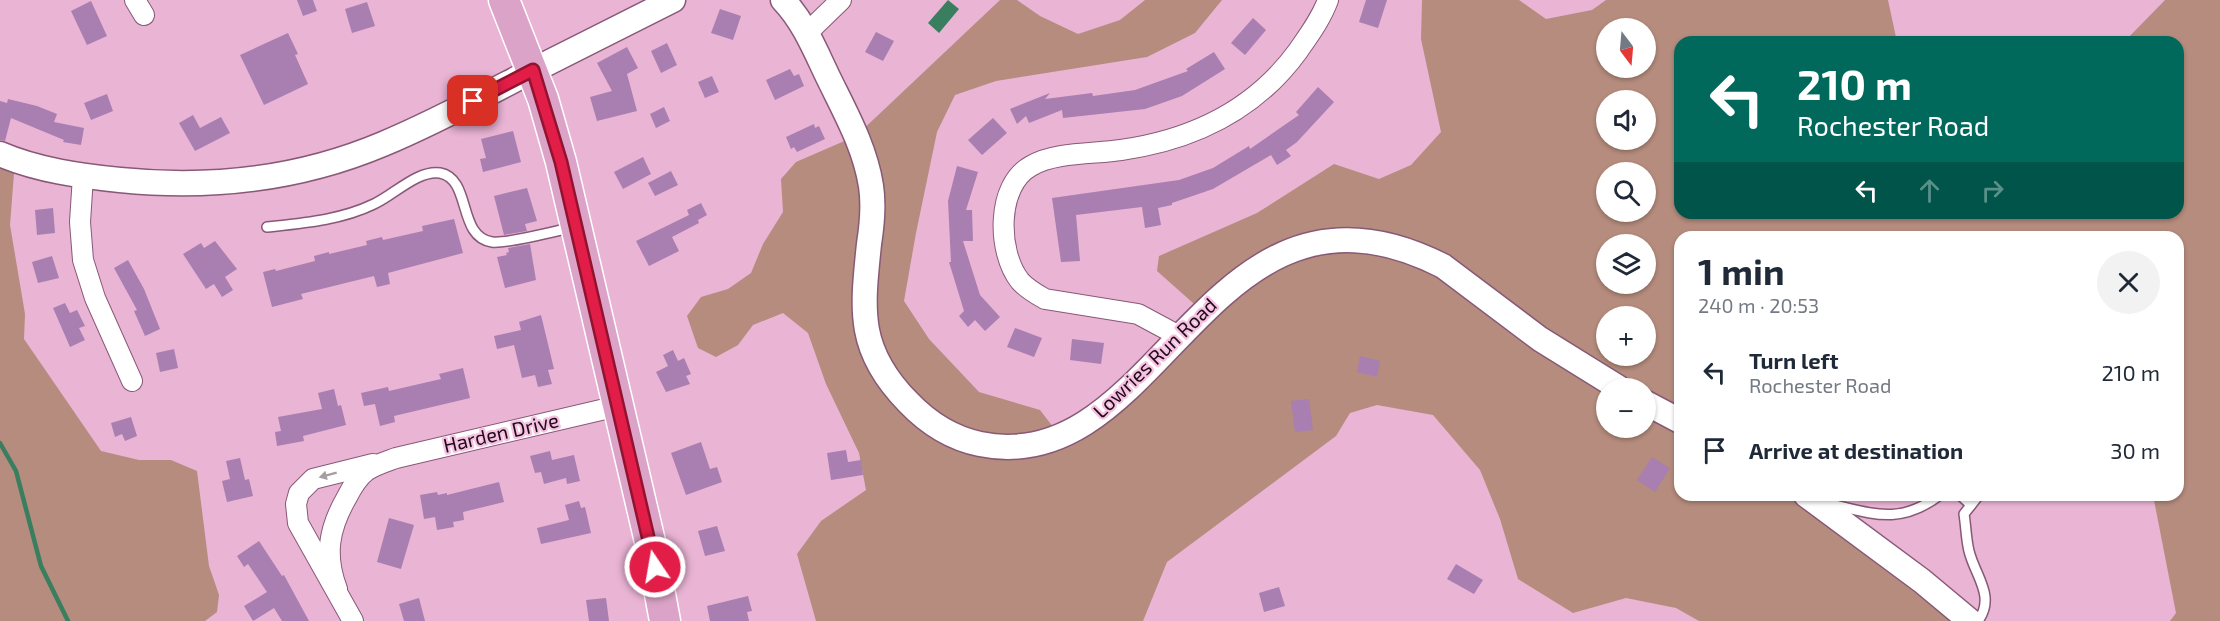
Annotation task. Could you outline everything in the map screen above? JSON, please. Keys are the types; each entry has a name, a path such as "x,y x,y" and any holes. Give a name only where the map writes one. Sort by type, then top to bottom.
{"main road":[{"path":"504,0 533,70 553,130 651,546 665,621"}],"street":[{"path":"0,154 15,160 83,176 144,183 254,179 307,169 357,154 399,137 673,0"},
{"name":"Lowries Run Road","path":"783,0 807,33 856,136 870,178 872,220 863,304 872,351 887,379 914,408 927,420 953,435 980,444 1009,446 1047,441 1073,430 1108,407 1203,312 1235,284 1269,261 1308,246 1340,241 1370,242 1409,251 1443,266 1540,339 1603,378"},
{"path":"807,33 841,0"},
{"path":"1179,336 1138,314 1053,301 1032,292 1016,275 1008,253 1004,222 1009,192 1022,172 1042,161 1154,145 1192,133 1232,112 1254,98 1281,73 1308,36 1328,0"},
{"path":"83,176 80,222 82,260 95,298 132,381"},
{"name":"Harden Drive","path":"353,621 298,523 296,504 299,493 313,479 618,406"},
{"path":"1656,409 1674,417"},
{"name":"Harden Drive","path":"337,589 328,554 333,525 338,512 358,479 375,466 385,462"},
{"path":"1815,501 1922,581 1970,621"}],"lane":[{"path":"267,227 351,214 377,203 417,178 433,173 447,176 452,180 460,193 473,229 485,240 500,242 576,227"},
{"path":"1825,501 1876,515 1909,513 1930,501"},
{"path":"1967,501 1971,505"},
{"path":"1974,501 1964,514 1969,552 1985,593 1985,612 1978,621"}],"shaded area":[{"path":"948,0 959,9 939,33 928,23"},
{"path":"1000,0 1017,0 1040,16 1078,34 1120,20 1145,0 1222,0 1195,33 1147,57 996,81 955,95 937,132 904,301 929,339 979,392 1040,410 1060,436 1202,311 1157,271 1159,256 1257,213 1334,164 1379,179 1411,165 1441,132 1421,39 1422,0 1519,0 1546,19 1592,10 1606,0 1888,0 1896,36 1674,36 1674,219 2184,219 2184,36 2130,36 2165,0 2220,0 2220,621 2170,621 2176,613 2154,501 2184,501 2184,231 1674,231 1674,501 1814,501 1970,621 1699,621 1676,608 1626,598 1573,613 1518,579 1500,519 1480,470 1433,415 1377,405 1350,413 1336,436 1167,562 1143,621 816,621 797,554 821,521 866,490 859,453 826,384 808,333 783,313 753,325 738,345 716,357 698,348 687,316 701,297 728,289 751,273 763,244 783,212 781,179 796,162 856,136"},
{"path":"0,154 15,160 10,225 25,314 24,339 101,451 139,460 171,460 197,471 209,566 219,595 217,612 205,621 0,621"}],"building":[{"path":"297,0 313,0 317,11 303,16"},
{"path":"1366,0 1387,0 1378,28 1359,22"},
{"path":"91,1 107,36 87,45 71,11"},
{"path":"367,2 375,26 352,33 345,9"},
{"path":"720,9 741,16 733,40 711,33"},
{"path":"1253,18 1266,30 1245,55 1231,43"},
{"path":"876,32 894,41 883,61 865,52"},
{"path":"288,33 308,84 264,105 240,55"},
{"path":"667,43 677,65 661,73 651,51"},
{"path":"627,47 638,68 627,74 637,111 597,121 590,97 612,91 597,63"},
{"path":"1214,52 1225,69 1182,96 1145,109 1063,118 1062,110 1029,123 1026,116 1017,124 1010,109 1050,93 1045,99 1135,90 1188,71 1186,69"},
{"path":"790,69 794,76 799,74 804,86 775,100 766,80"},
{"path":"712,76 719,92 705,98 698,82"},
{"path":"1318,87 1334,102 1297,142 1286,150 1291,156 1277,165 1271,155 1213,189 1158,208 1161,225 1145,228 1142,207 1076,215 1080,261 1061,262 1052,198 1179,180 1213,168 1249,146 1250,149 1299,115 1296,112"},
{"path":"107,94 113,111 91,120 84,103"},
{"path":"8,99 57,114 54,122 84,128 81,145 63,142 64,140 11,118 5,141 0,140 0,101 7,103"},
{"path":"664,107 670,121 656,128 650,114"},
{"path":"193,115 200,128 221,117 230,133 195,151 179,123"},
{"path":"993,118 1007,133 982,155 968,140"},
{"path":"814,124 815,128 819,126 825,139 797,152 794,147 791,149 786,137"},
{"path":"513,131 521,162 483,172 480,159 486,158 481,139"},
{"path":"643,157 651,174 623,189 614,172"},
{"path":"957,166 978,172 966,210 972,210 973,241 963,241 980,295 1000,317 985,331 975,320 968,327 959,316 964,311 949,262 951,262 948,201"},
{"path":"671,171 678,185 655,196 648,183"},
{"path":"527,188 537,221 525,224 527,231 504,235 494,196"},
{"path":"701,203 707,215 698,220 699,223 672,237 679,251 649,266 636,241 689,215 687,210"},
{"path":"53,208 55,233 37,235 35,210"},
{"path":"454,219 463,253 388,273 390,284 377,287 374,276 301,294 303,299 272,307 263,272 315,261 314,256 367,245 366,241 382,237 383,240 423,231 422,226"},
{"path":"215,241 237,269 225,277 233,290 222,297 214,284 206,289 183,254 201,243 204,248"},
{"path":"530,244 536,280 505,288 497,257 507,255 508,248"},
{"path":"52,256 59,278 38,283 32,262"},
{"path":"128,260 144,289 160,329 145,336 134,311 137,310 114,268"},
{"path":"65,303 70,313 77,310 85,326 79,328 85,340 70,347 53,308"},
{"path":"541,315 554,369 548,370 552,384 538,387 535,375 522,378 514,345 497,349 494,336 521,330 519,322"},
{"path":"1015,328 1042,338 1034,357 1007,347"},
{"path":"1072,339 1104,343 1101,364 1070,360"},
{"path":"174,349 178,368 160,372 156,353"},
{"path":"673,350 678,361 684,358 691,374 686,376 690,384 666,392 656,372 668,366 663,355"},
{"path":"1360,356 1380,361 1377,377 1357,372"},
{"path":"463,368 470,398 394,416 395,422 380,426 375,404 364,406 361,393 388,387 389,391 441,379 439,374"},
{"path":"334,389 346,425 303,436 304,441 277,446 275,432 281,431 278,417 322,409 318,393"},
{"path":"1309,399 1313,430 1295,432 1291,401"},
{"path":"131,417 137,436 125,441 122,434 115,437 111,423"},
{"path":"701,442 710,469 717,467 722,482 686,495 671,453"},
{"path":"846,450 848,462 861,460 863,475 831,480 827,453"},
{"path":"550,451 552,460 574,455 580,481 567,484 566,478 544,484 541,472 535,473 530,456"},
{"path":"1652,457 1670,468 1655,492 1637,480"},
{"path":"240,458 245,480 249,479 253,496 227,502 222,481 230,479 226,461"},
{"path":"499,482 504,502 463,512 464,520 453,522 454,527 437,530 435,517 424,519 420,495 437,492 438,495 447,493 447,495"},
{"path":"579,501 581,508 585,507 591,533 541,544 537,528 569,520 565,505"},
{"path":"389,518 414,525 401,569 377,562"},
{"path":"717,526 725,551 705,556 698,531"},
{"path":"259,541 282,576 284,575 309,621 282,621 274,608 253,621 244,606 267,592 248,564 244,567 237,556"},
{"path":"1456,564 1483,580 1474,594 1447,579"},
{"path":"1279,587 1285,606 1264,612 1259,593"},
{"path":"748,596 752,611 747,612 749,621 710,621 707,606"},
{"path":"419,598 425,621 404,621 399,604"},
{"path":"606,598 609,621 589,621 586,600"}],"waterway":[{"path":"0,443 16,471 41,566 68,621"}],"route":[{"path":"473,101 533,70 561,162 655,567"}]}
